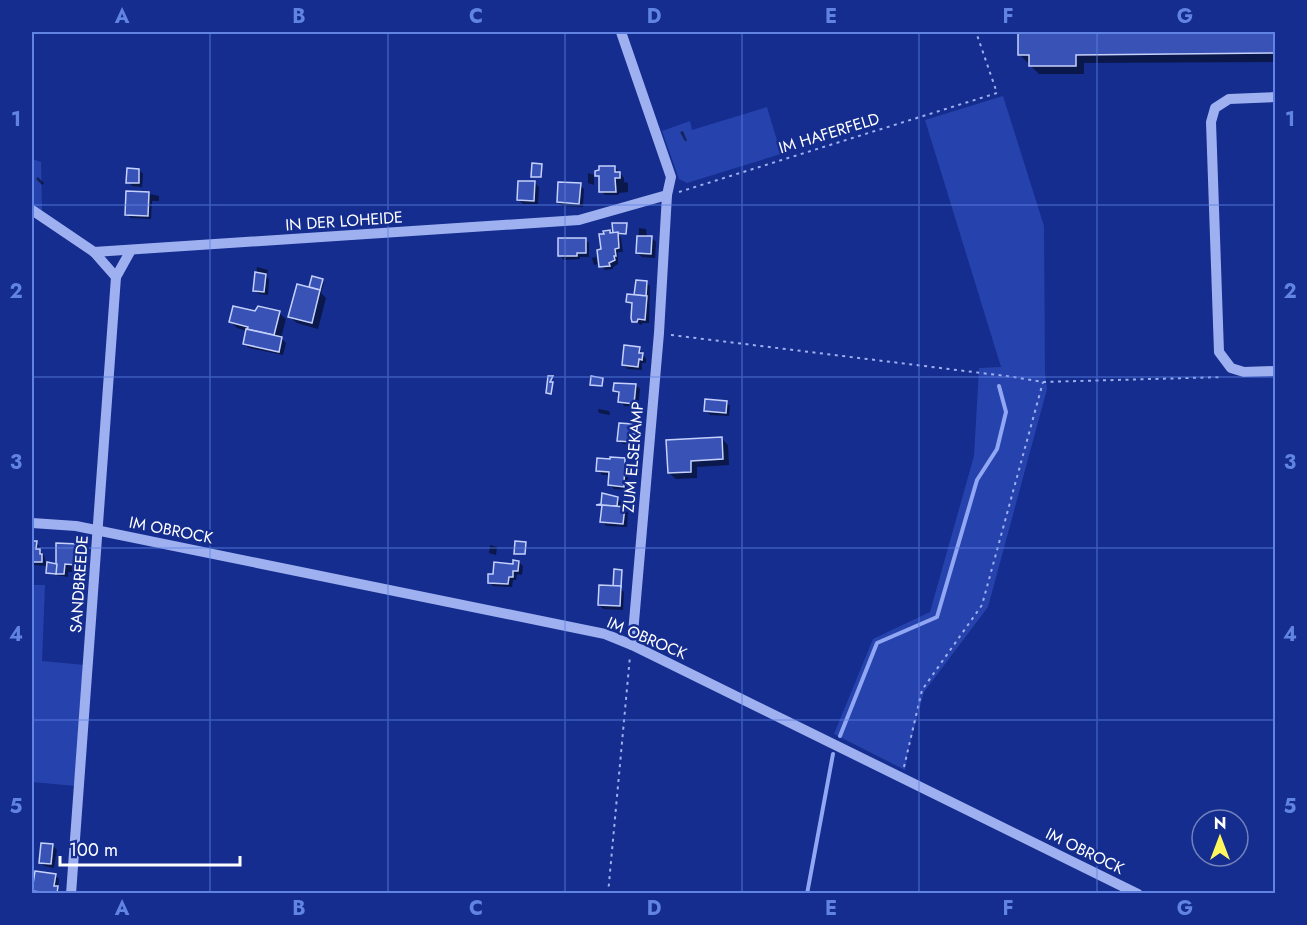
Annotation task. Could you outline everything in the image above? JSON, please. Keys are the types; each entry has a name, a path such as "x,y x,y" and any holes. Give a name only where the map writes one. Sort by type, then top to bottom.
{"street":[{"name":"ZUM ELSEKAMP","path":"621,32 671,177 667,195 659,333 632,645"},
{"path":"1275,97 1229,99 1215,108 1211,122 1219,352 1231,368 1244,372 1275,371"},
{"name":"IN DER LOHEIDE","path":"94,252 579,220 667,195"},
{"path":"32,210 94,252 116,277"},
{"name":"SANDBREEDE","path":"71,894 116,277 131,250"},
{"name":"IM OBROCK","path":"32,523 76,526 605,634 632,645 1138,894"}],"path":[{"name":"IM HAFERFELD","path":"667,195 997,93 976,32"},
{"path":"659,333 1043,382 1229,377"},
{"path":"901,778 922,690 982,605 1043,382"},
{"path":"608,894 632,645"}],"shaded area":[{"path":"1003,96 1044,226 1047,389 988,607 924,692 905,770 834,734 873,639 930,612 974,456 979,368 1001,367 925,120"},
{"path":"767,107 781,154 687,183 679,179 662,131 690,121 692,130"},
{"path":"32,159 41,162 42,211 32,204"},
{"path":"32,585 45,585 42,661 85,665 76,786 32,782"}],"building":[{"path":"1018,32 1276,32 1276,53 1076,55 1076,66 1029,66 1029,55 1018,55"},
{"path":"532,163 542,164 541,177 531,177"},
{"path":"599,166 615,166 615,172 620,172 620,178 615,178 616,192 599,192 599,176 595,176 595,171 599,170"},
{"path":"127,168 139,169 139,183 126,183"},
{"path":"518,181 535,181 534,201 517,200"},
{"path":"558,182 581,183 579,204 557,202"},
{"path":"126,191 149,192 148,216 125,215"},
{"path":"612,223 627,223 626,234 613,233"},
{"path":"610,230 610,233 618,232 619,248 615,249 615,260 609,263 610,266 599,267 597,250 601,249 599,234"},
{"path":"637,236 652,236 651,254 636,253"},
{"path":"558,238 586,238 586,253 577,253 577,256 558,256"},
{"path":"255,272 266,274 264,292 253,291"},
{"path":"312,276 323,279 320,290 309,287"},
{"path":"636,280 647,281 646,296 634,295"},
{"path":"297,284 320,290 312,323 288,317"},
{"path":"627,294 647,296 645,320 638,319 637,322 632,322 632,303 626,302"},
{"path":"233,306 255,311 258,306 280,311 274,335 229,322"},
{"path":"246,329 282,337 279,352 243,344"},
{"path":"624,345 640,347 639,353 643,353 638,367 622,365"},
{"path":"548,376 553,376 550,382 553,382 551,394 546,393"},
{"path":"591,376 603,378 602,386 590,385"},
{"path":"614,383 636,384 634,404 618,402 619,392 613,391"},
{"path":"705,399 727,401 726,413 704,411"},
{"path":"619,423 633,424 633,428 636,428 635,434 632,434 632,442 617,441"},
{"path":"722,437 723,459 691,461 691,472 668,473 666,440"},
{"path":"610,457 625,458 624,487 608,485 609,472 596,471 597,458 610,459"},
{"path":"602,493 618,497 617,506 596,505 601,504"},
{"path":"602,505 625,507 623,524 600,522"},
{"path":"32,541 37,541 36,549 40,549 42,562 32,562"},
{"path":"515,541 526,542 525,554 514,554"},
{"path":"56,543 78,544 77,552 82,552 81,558 77,558 76,565 65,564 64,574 56,574"},
{"path":"513,560 519,561 518,571 513,571 513,577 509,577 508,584 488,583 488,574 493,574 494,562 513,564"},
{"path":"47,562 57,564 56,574 46,573"},
{"path":"614,569 622,570 621,587 613,586"},
{"path":"599,585 621,586 620,606 598,605"},
{"path":"41,843 53,844 51,864 39,863"},
{"path":"35,871 56,874 54,886 58,886 57,894 32,891"}],"waterway":[{"path":"840,736 877,643 937,617 977,480 997,449 1006,412 999,386"},
{"path":"807,894 833,754"}]}
